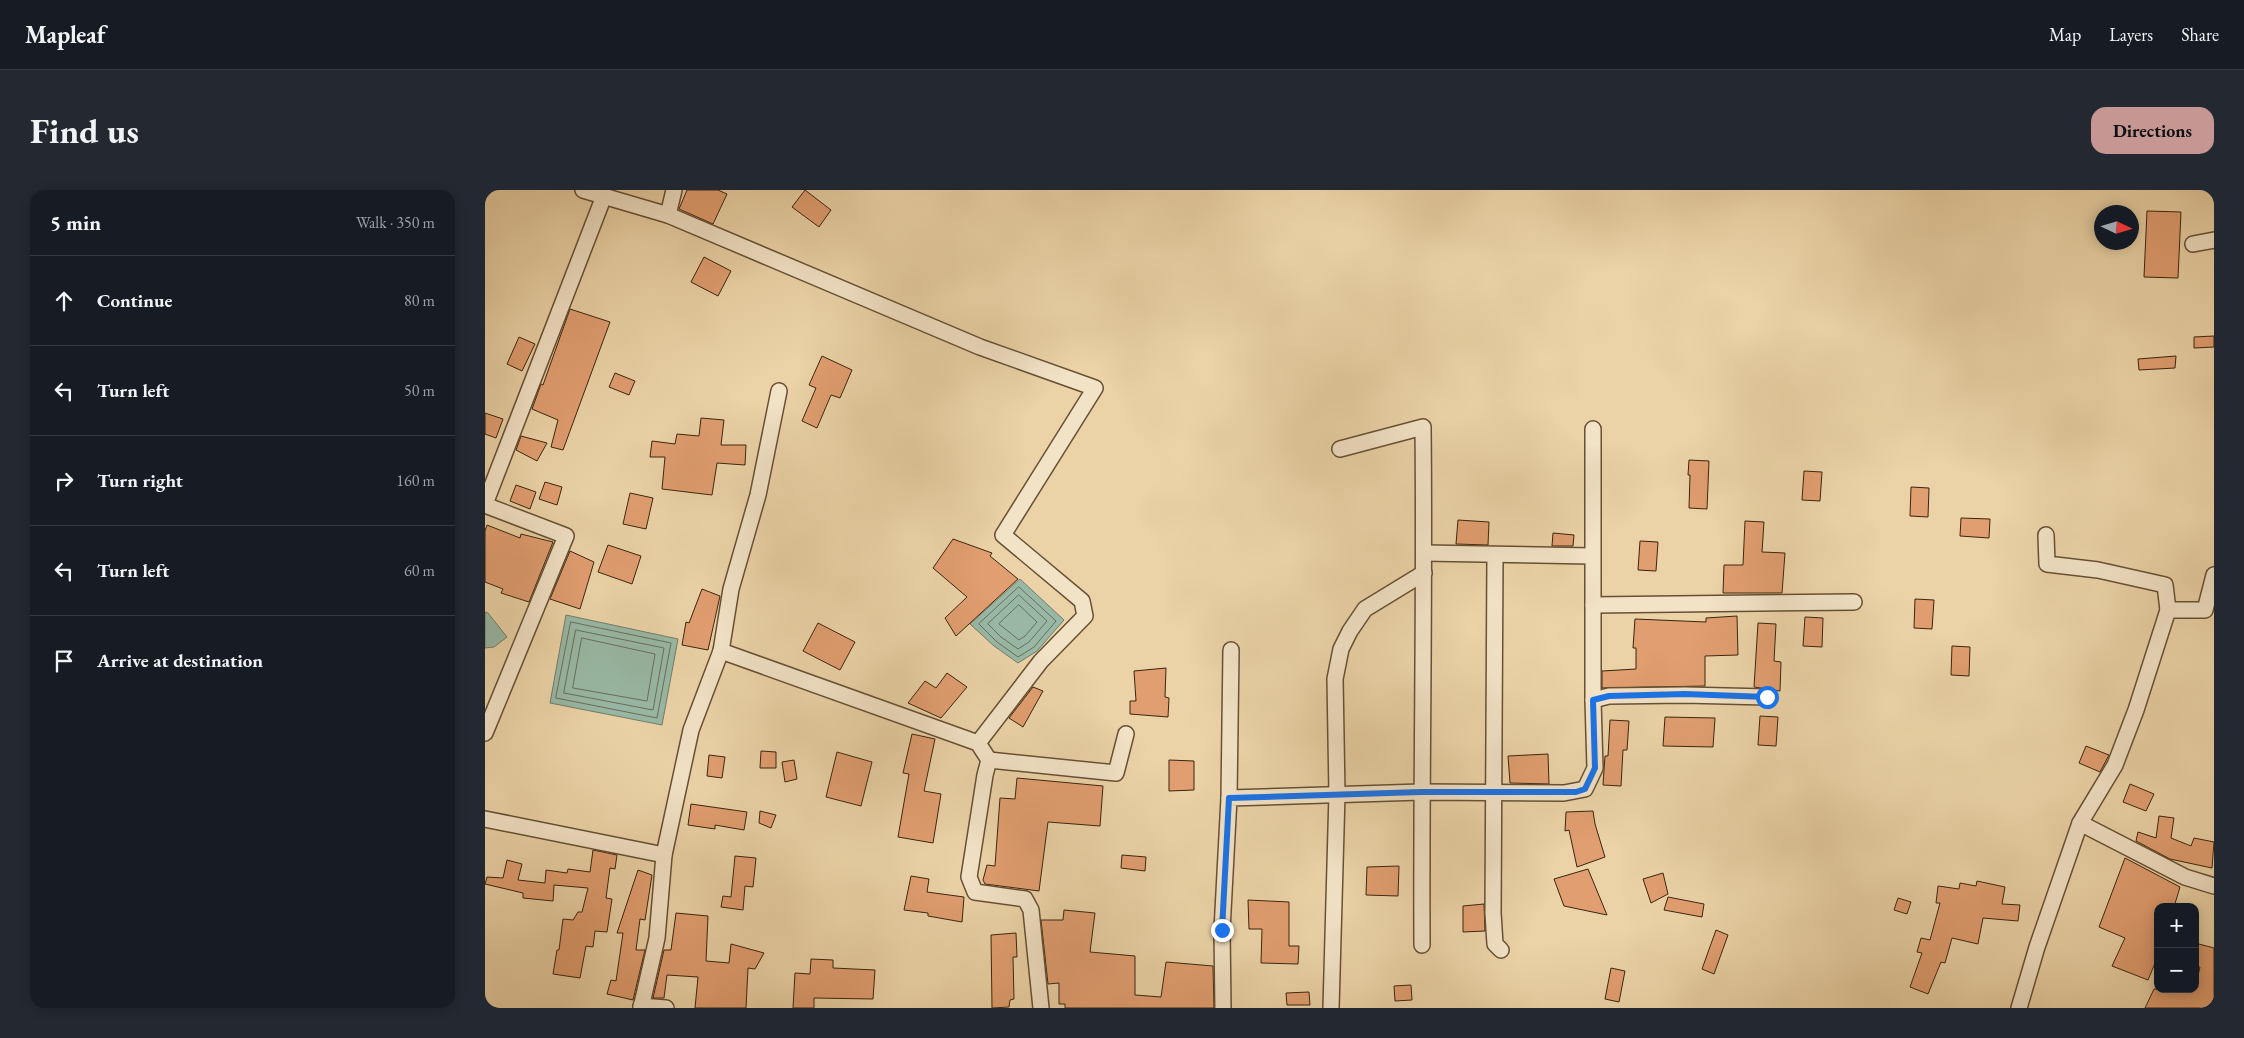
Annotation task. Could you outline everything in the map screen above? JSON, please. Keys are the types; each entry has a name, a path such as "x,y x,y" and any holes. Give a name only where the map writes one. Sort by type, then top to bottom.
{"street":[{"path":"583,190 668,215 980,347 1095,388 1003,535 1082,601 1085,616 1041,661 978,743"},
{"path":"668,215 673,190"},
{"path":"485,733 566,536 485,505 604,196"},
{"path":"2193,244 2214,240"},
{"path":"666,1008 641,1007 657,938 664,855 691,730 721,651 731,589 758,495 779,391"},
{"path":"1341,449 1423,427 1422,945"},
{"path":"1229,798 1421,792 1564,793 1585,789 1595,768 1592,556 1593,429"},
{"path":"2019,1008 2037,947 2080,823 2115,765 2136,710 2168,610 2165,585 2098,570 2047,564 2046,535"},
{"path":"1424,553 1592,556"},
{"path":"1495,555 1493,913 1495,944 1501,950"},
{"path":"1331,1008 1337,794 1335,679 1341,649 1350,631 1365,609 1424,573"},
{"path":"2168,610 2205,610 2214,575"},
{"path":"1593,605 1854,602"},
{"path":"1223,1008 1222,930 1229,798 1231,650"},
{"path":"721,651 978,743 989,760 969,877 975,892 1025,899 1031,910 1041,1008"},
{"path":"1593,700 1609,696 1685,694 1767,697"},
{"path":"989,760 1116,773 1126,734"},
{"path":"485,819 664,855"},
{"path":"2080,823 2185,877 2214,886"}],"water":[{"path":"1020,579 1064,620 1037,651 1018,663 994,646 970,624"},
{"path":"485,612 488,613 507,637 494,647 485,648"},
{"path":"566,615 678,639 662,725 550,703"}],"building":[{"path":"687,190 718,190 727,194 713,224 679,209"},
{"path":"805,190 831,210 819,227 792,207"},
{"path":"2147,211 2181,212 2178,278 2144,277"},
{"path":"704,257 731,271 718,296 691,282"},
{"path":"570,309 610,322 563,450 551,447 558,420 532,409 541,384 543,385"},
{"path":"2214,336 2214,347 2194,348 2194,337"},
{"path":"519,337 535,344 522,371 507,364"},
{"path":"822,356 852,370 840,398 831,395 817,428 802,421 816,388 809,385"},
{"path":"2176,356 2175,368 2139,370 2138,359"},
{"path":"615,373 635,381 629,395 609,387"},
{"path":"485,413 503,419 496,438 485,434"},
{"path":"701,418 724,420 721,445 746,445 745,465 717,463 712,495 662,489 665,457 650,457 652,441 675,444 677,434 699,436"},
{"path":"521,436 547,443 537,461 516,450"},
{"path":"1689,460 1709,461 1707,509 1689,508"},
{"path":"1804,471 1822,472 1820,501 1802,500"},
{"path":"545,482 562,487 557,505 539,499"},
{"path":"516,485 536,492 530,509 510,501"},
{"path":"1911,487 1929,488 1928,517 1910,516"},
{"path":"630,493 653,498 646,529 623,524"},
{"path":"1961,518 1990,519 1989,538 1960,536"},
{"path":"1458,520 1489,522 1488,545 1456,544"},
{"path":"1745,521 1764,522 1762,552 1785,553 1782,593 1723,593 1724,565 1743,565"},
{"path":"487,525 520,538 521,534 553,542 529,602 501,593 503,589 485,582 485,531"},
{"path":"1553,533 1574,535 1573,546 1552,546"},
{"path":"953,539 992,553 990,556 1018,579 956,636 945,618 967,597 933,568"},
{"path":"1640,541 1658,542 1656,571 1638,570"},
{"path":"608,545 641,556 632,584 598,572"},
{"path":"570,551 594,562 580,609 550,599"},
{"path":"702,589 720,596 708,650 682,645 686,622 689,623"},
{"path":"1915,599 1934,600 1932,629 1914,628"},
{"path":"1737,616 1738,655 1705,656 1705,686 1602,688 1602,671 1636,669 1636,648 1633,648 1635,619 1706,622 1706,618"},
{"path":"1805,617 1823,618 1822,647 1803,646"},
{"path":"818,623 855,642 840,670 803,651"},
{"path":"1758,623 1776,624 1774,661 1781,662 1780,691 1754,687"},
{"path":"1952,646 1970,647 1969,676 1951,675"},
{"path":"1166,668 1165,697 1169,698 1168,717 1130,714 1130,701 1136,701 1134,671"},
{"path":"947,673 967,687 941,718 908,703 925,681 936,688"},
{"path":"1033,687 1043,691 1023,727 1009,718"},
{"path":"1760,716 1778,717 1776,746 1758,745"},
{"path":"1665,717 1715,718 1713,747 1663,746"},
{"path":"1610,720 1629,721 1627,750 1623,750 1621,786 1603,785 1605,756 1608,756"},
{"path":"912,734 935,739 924,791 941,794 933,843 898,837 909,774 903,773"},
{"path":"2086,746 2109,755 2100,772 2079,763"},
{"path":"761,751 776,752 776,768 760,768"},
{"path":"837,752 872,762 861,806 826,797"},
{"path":"1548,754 1549,784 1510,783 1508,756"},
{"path":"709,755 725,757 722,778 707,776"},
{"path":"794,760 797,779 785,782 782,762"},
{"path":"1169,760 1194,761 1194,790 1169,791"},
{"path":"1017,778 1103,786 1100,826 1048,822 1039,891 985,884 983,880 987,865 995,866 1000,798 1015,799"},
{"path":"2130,784 2154,794 2146,811 2123,802"},
{"path":"691,804 747,812 744,830 715,825 715,829 688,825"},
{"path":"760,811 776,815 771,828 759,823"},
{"path":"1593,811 1605,857 1577,867 1569,830 1565,831 1566,812"},
{"path":"2159,816 2174,818 2171,838 2191,846 2194,838 2214,842 2212,868 2170,859 2136,841 2138,832 2156,838"},
{"path":"593,850 617,855 615,869 610,868 606,898 612,899 607,932 595,931 593,947 586,946 580,978 553,974 557,950 559,950 563,919 573,920 578,912 582,912 588,888 554,885 553,901 523,898 523,893 485,884 487,877 503,878 507,860 522,864 518,880 545,883 546,870 567,873 568,869 590,872"},
{"path":"1122,855 1146,857 1145,871 1121,868"},
{"path":"735,856 756,858 753,887 745,886 743,910 721,907 723,896 731,897"},
{"path":"2125,858 2180,887 2175,903 2154,903 2154,966 2148,980 2112,966 2125,938 2099,927"},
{"path":"1399,866 1398,896 1366,895 1367,867"},
{"path":"1588,869 1607,915 1564,906 1554,879"},
{"path":"638,870 652,875 645,920 640,919 636,950 645,950 633,1000 607,994 611,980 616,981 623,933 617,933"},
{"path":"1663,873 1668,894 1651,903 1643,879"},
{"path":"911,876 929,879 927,892 964,897 962,922 928,916 928,913 904,910"},
{"path":"1977,881 2005,887 2002,904 2020,905 2018,921 1983,918 1978,944 1952,938 1945,963 1941,962 1928,994 1910,987 1922,953 1917,952 1921,938 1930,940 1940,903 1936,903 1938,886 1959,889 1960,883 1976,886"},
{"path":"1668,897 1704,904 1702,917 1664,910"},
{"path":"1898,898 1911,902 1907,914 1894,910"},
{"path":"1248,900 1289,902 1289,946 1299,946 1298,964 1261,963 1262,929 1249,929"},
{"path":"1484,904 1485,931 1463,932 1463,906"},
{"path":"1064,910 1095,913 1090,952 1135,956 1135,995 1161,997 1166,962 1213,966 1214,1008 1065,1008 1065,1004 1059,1004 1059,983 1048,984 1041,920 1063,920"},
{"path":"676,913 708,916 706,961 729,963 731,944 764,953 755,969 748,968 746,1008 695,1008 698,977 667,975 664,998 653,998 664,950 671,950"},
{"path":"1716,930 1728,935 1714,974 1702,969"},
{"path":"1016,933 1017,957 1013,957 1014,999 1010,1000 1009,1007 992,1008 991,935"},
{"path":"2199,944 2214,948 2214,1008 2145,1008 2154,989 2154,993 2199,993"},
{"path":"811,959 833,960 833,968 875,970 873,999 814,998 814,1008 793,1008 795,973 810,974"},
{"path":"1611,968 1625,971 1619,1002 1605,999"},
{"path":"1411,985 1412,1000 1395,1001 1394,986"},
{"path":"1309,992 1310,1005 1287,1005 1286,993"}],"route":[{"path":"1222,930 1229,798 1421,792 1576,792 1585,789 1595,768 1593,700 1609,696 1685,694 1767,697"}]}
